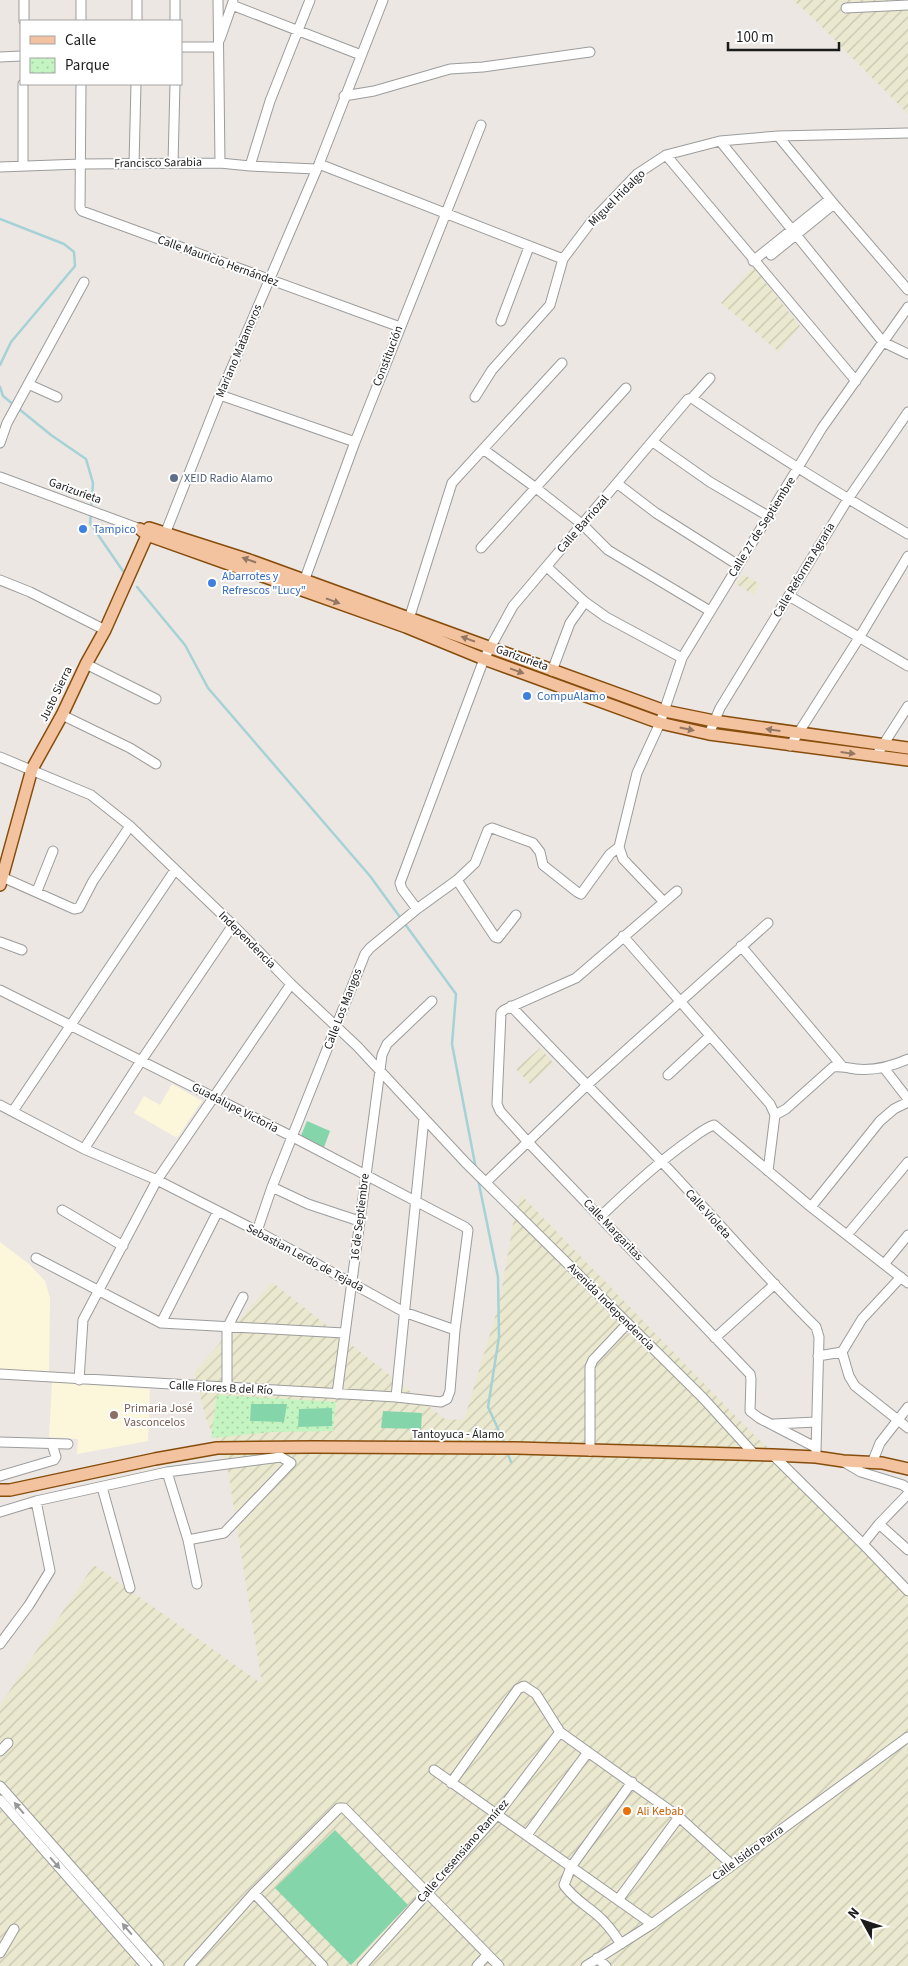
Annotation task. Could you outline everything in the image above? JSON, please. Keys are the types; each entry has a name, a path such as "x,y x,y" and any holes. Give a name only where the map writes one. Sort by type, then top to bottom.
{"main road":[{"name":"Garizurieta","path":"146,531 407,622 491,647 664,712 798,734 908,748"},
{"name":"Justo Sierra","path":"1,881 32,769 105,630 146,531"},
{"name":"Garizurieta","path":"407,622 484,659 660,723 709,734 908,760"},
{"name":"Tantoyuca - Álamo","path":"3,1492 155,1459 217,1448 516,1448 755,1455 816,1452 843,1461 908,1468"}],"street":[{"path":"24,0 24,20"},
{"path":"81,0 81,20"},
{"path":"137,20 138,0"},
{"path":"175,0 175,20"},
{"path":"218,0 220,163"},
{"path":"250,166 270,101 310,0"},
{"name":"Mariano Matamoros","path":"163,536 220,395 318,167 344,96 383,0"},
{"path":"218,47 233,3 360,55"},
{"path":"846,8 908,5"},
{"path":"182,47 218,47"},
{"path":"344,96 374,91 450,69 590,52"},
{"path":"0,57 20,56"},
{"path":"23,85 23,166"},
{"path":"80,164 81,85"},
{"path":"134,164 136,85"},
{"path":"173,164 175,85"},
{"name":"Constitución","path":"302,584 355,442 481,125"},
{"name":"Miguel Hidalgo","path":"476,397 492,370 550,305 563,259 591,222 637,174 666,155 720,141 778,136 908,133"},
{"path":"778,136 908,290"},
{"path":"720,141 883,342 908,354"},
{"path":"666,155 856,382"},
{"name":"Francisco Sarabia","path":"0,167 80,164 220,163 250,166 318,167 563,259"},
{"name":"Calle Mauricio Hernández","path":"80,164 80,208 82,211 400,327"},
{"path":"755,263 832,202"},
{"path":"501,321 529,246"},
{"path":"0,443 7,423 84,282"},
{"name":"Calle 27 de Septiembre","path":"619,847 637,773 660,723 682,658 822,428 908,307"},
{"path":"407,622 452,483 562,363"},
{"name":"Calle Barriozal","path":"414,911 400,883 484,659 513,606 688,399 692,398 710,378"},
{"path":"28,384 57,396"},
{"path":"481,548 626,388"},
{"path":"220,395 355,442"},
{"path":"692,398 740,432 908,534"},
{"name":"Calle Reforma Agraria","path":"709,734 720,708 848,499 908,412"},
{"path":"653,442 710,482 768,516"},
{"path":"484,449 536,488 608,550 710,611"},
{"name":"Garizurieta","path":"0,477 146,531"},
{"path":"618,484 656,513 738,565"},
{"path":"790,746 859,638 908,556"},
{"path":"547,567 585,602 606,617 682,658"},
{"path":"0,580 30,592 105,630"},
{"path":"789,596 908,666"},
{"path":"552,671 570,623 585,602"},
{"path":"86,664 156,699"},
{"path":"876,756 908,706"},
{"path":"62,715 130,748 156,764"},
{"name":"Independencia","path":"0,757 91,795 130,826 379,1069 465,1162"},
{"name":"Justo Sierra","path":"1,881 37,891 74,909 79,908 93,881 130,826"},
{"name":"Calle Los Mangos","path":"257,1231 272,1188 365,954 370,948 414,911 457,880 474,863 488,830 492,828 533,843 540,852 543,865 581,894 610,854 619,847"},
{"path":"619,847 623,859 664,902"},
{"path":"37,891 53,851"},
{"path":"13,1111 175,870"},
{"path":"457,880 495,937 498,938 516,915"},
{"path":"511,1006 576,978 677,891"},
{"path":"484,1180 768,923"},
{"path":"84,1149 233,925"},
{"path":"623,936 681,1000 770,1104 775,1115 768,1171"},
{"path":"0,942 22,950"},
{"path":"742,946 842,1066"},
{"path":"79,1380 83,1320 157,1180 291,984"},
{"name":"Guadalupe Victoria","path":"0,990 293,1137 468,1230 455,1330"},
{"name":"16 de Septiembre","path":"337,1394 382,1055 387,1044 432,1001"},
{"name":"Calle Margaritas","path":"511,1006 501,1013 497,1104 500,1111 750,1374 750,1411 758,1418 774,1424 816,1452"},
{"name":"Calle Violeta","path":"511,1006 586,1086 662,1162 816,1327 819,1337 816,1452"},
{"path":"668,1075 710,1036"},
{"path":"775,1115 786,1109 833,1067 884,1068 908,1059"},
{"path":"811,1207 880,1121 894,1109 908,1101 884,1068"},
{"name":"Sebastian Lerdo de Tejada","path":"0,1105 84,1149 157,1180 218,1213 257,1231 404,1312 455,1330"},
{"path":"396,1397 424,1118"},
{"path":"600,1218 629,1188 708,1127 714,1125 811,1207 885,1263 904,1280 862,1319 842,1352 849,1376 855,1386 908,1428"},
{"name":"Avenida Independencia","path":"465,1162 703,1398 755,1455"},
{"path":"847,1235 908,1162"},
{"path":"272,1188 308,1204 359,1221"},
{"path":"62,1210 123,1246"},
{"path":"161,1323 218,1213"},
{"path":"885,1263 908,1235"},
{"path":"36,1258 161,1323 344,1333"},
{"path":"715,1338 775,1284"},
{"path":"226,1388 227,1328 243,1297"},
{"path":"590,1451 590,1367 593,1360 627,1324"},
{"name":"Calle Flores B del Río","path":"0,1374 396,1397 441,1402 447,1399 450,1391 455,1330"},
{"path":"818,1356 842,1352"},
{"path":"872,1463 880,1443 908,1407"},
{"name":"Calle Margaritas","path":"774,1424 816,1422"},
{"path":"0,1442 68,1444"},
{"path":"0,1476 54,1460 56,1457 52,1444"},
{"path":"773,1455 908,1591"},
{"path":"0,1512 167,1472 280,1457 291,1464 224,1533 188,1540"},
{"path":"843,1461 862,1472 903,1485 908,1489"},
{"path":"167,1472 188,1540 198,1584"},
{"path":"102,1487 130,1588"},
{"path":"863,1544 908,1494"},
{"path":"0,1644 29,1605 50,1571 36,1502"},
{"path":"879,1524 908,1550"},
{"path":"451,1783 518,1688 524,1686 536,1694 560,1732 679,1817 732,1865"},
{"name":"Calle Cresensiano Ramírez","path":"362,1966 496,1815 560,1732"},
{"name":"Calle Isidro Parra","path":"586,1966 652,1924 908,1737"},
{"path":"0,1751 8,1743"},
{"path":"527,1836 588,1752"},
{"path":"434,1770 652,1924"},
{"path":"621,1944 609,1927 596,1914 571,1895 564,1885 572,1867 632,1782"},
{"path":"0,1786 146,1966"},
{"path":"0,1800 159,1966"},
{"path":"189,1966 254,1893 335,1810 344,1808 426,1894 499,1966"},
{"path":"618,1900 679,1817"},
{"path":"254,1893 322,1966"},
{"path":"0,1953 14,1929"},
{"path":"477,1966 487,1955"},
{"path":"597,1958 606,1966"}],"shaded area":[{"path":"793,0 908,0 908,114 814,19"},
{"path":"753,267 800,326 779,352 721,303"},
{"path":"743,574 760,584 754,595 736,584"},
{"path":"540,1048 553,1063 530,1084 516,1069"},
{"path":"172,1084 202,1101 177,1138 134,1113 144,1096 160,1105"},
{"path":"521,1195 757,1438 797,1471 908,1587 908,1966 0,1966 0,1705 94,1565 262,1684 227,1465 207,1422 194,1373 272,1282 445,1419 464,1420 499,1304 514,1219"},
{"path":"0,1242 29,1264 45,1281 50,1298 49,1372 0,1369"},
{"name":"Primaria José Vasconcelos","path":"52,1382 150,1389 148,1441 77,1454 78,1439 49,1437"}],"green space":[{"path":"307,1121 330,1131 323,1150 300,1138"},
{"path":"217,1395 336,1402 333,1431 272,1432 211,1438"},
{"path":"251,1404 287,1404 284,1422 250,1421"},
{"path":"332,1408 332,1426 298,1427 299,1409"},
{"path":"383,1411 422,1413 421,1429 381,1428"},
{"path":"335,1830 408,1905 351,1965 275,1888"}],"waterway":[{"path":"0,219 64,244 74,252 75,266 11,342 0,365"},
{"path":"0,387 3,396 51,435 86,459 93,483 91,509"},
{"path":"91,514 90,523 125,574"},
{"path":"137,587 185,645 208,688 370,876 456,994 452,1044 476,1169"},
{"path":"478,1179 498,1277 499,1337 488,1407 505,1444"},
{"path":"507,1452 511,1462"}],"place":[{"name":"XEID Radio Alamo","path":"174,478"},
{"name":"Tampico","path":"83,529"},
{"name":"Abarrotes y Refrescos \"Lucy\"","path":"212,583"},
{"name":"CompuAlamo","path":"527,696"},
{"name":"Primaria José Vasconcelos","path":"114,1415"},
{"name":"Ali Kebab","path":"627,1811"}]}
